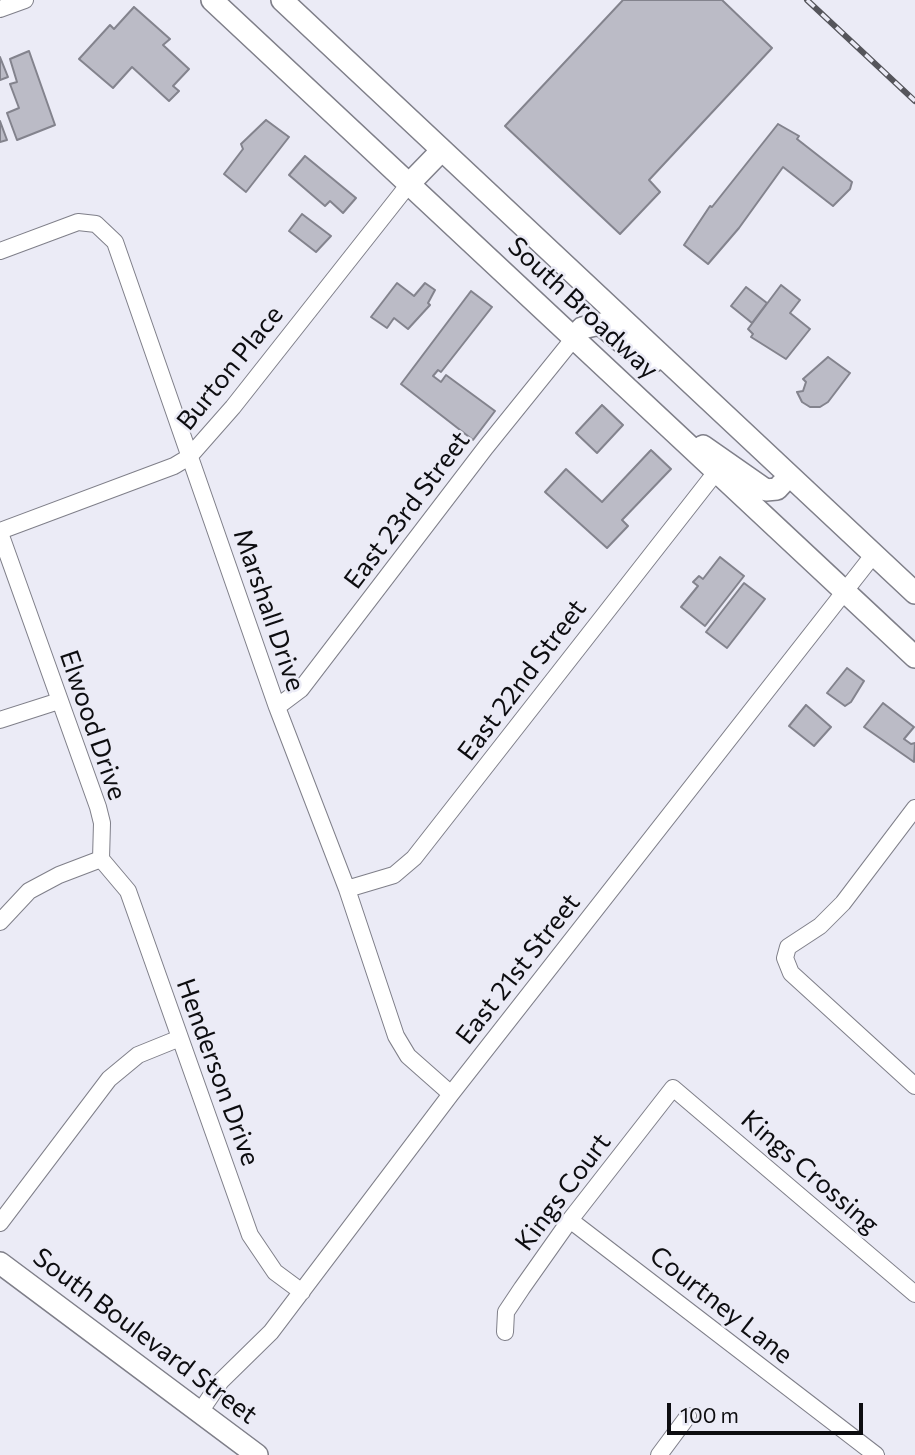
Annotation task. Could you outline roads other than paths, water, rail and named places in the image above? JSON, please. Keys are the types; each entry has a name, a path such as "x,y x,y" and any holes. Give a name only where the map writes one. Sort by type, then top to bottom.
{"main road":[{"name":"South Broadway","path":"212,0 915,657"},
{"name":"South Broadway","path":"282,0 915,593"},
{"path":"409,184 442,150"},
{"path":"574,338 582,328 600,324 624,344 683,378"},
{"path":"662,421 742,470 766,490 777,489 789,476"},
{"name":"South Boulevard Street","path":"0,1263 257,1455"}],"street":[{"path":"0,9 25,0"},
{"name":"Burton Place","path":"0,532 163,471 189,457 225,417 409,184"},
{"name":"Marshall Drive","path":"0,251 78,222 96,224 115,242 277,707 347,889 396,1036 408,1056 451,1094"},
{"name":"East 23rd Street","path":"277,707 301,689 486,447 574,338"},
{"name":"East 22nd Street","path":"347,889 394,875 414,858 716,472"},
{"name":"Elwood Drive","path":"0,532 98,807 102,823 102,859"},
{"name":"East 21st Street","path":"200,1412 221,1381 271,1332 451,1094 874,554"},
{"path":"0,720 59,701"},
{"path":"915,808 910,827 820,926 788,947 785,958 791,973 915,1086"},
{"path":"0,922 29,891 58,875 102,859"},
{"name":"Henderson Drive","path":"102,859 128,891 250,1236 275,1272 302,1292"},
{"path":"0,1223 109,1079 138,1055 180,1038"},
{"name":"Kings Court","path":"505,1332 506,1312 570,1220 673,1087"},
{"name":"Kings Crossing","path":"673,1087 915,1294"},
{"name":"Courtney Lane","path":"570,1220 876,1455"},
{"path":"659,1455 688,1416"}],"railway":[{"path":"807,0 915,101"}]}
